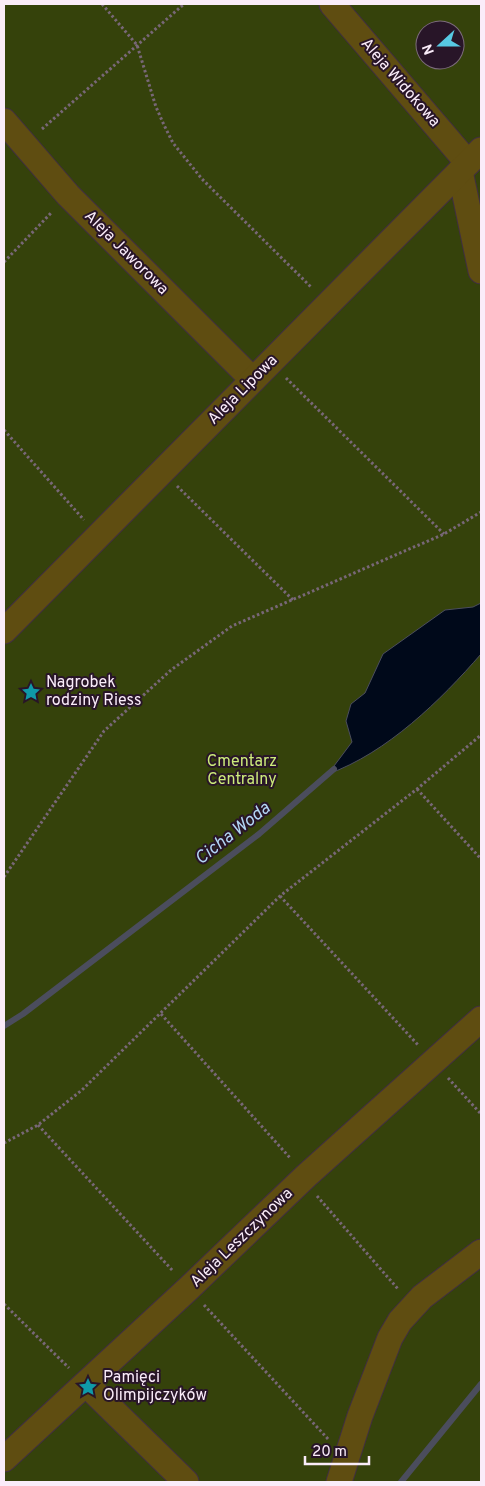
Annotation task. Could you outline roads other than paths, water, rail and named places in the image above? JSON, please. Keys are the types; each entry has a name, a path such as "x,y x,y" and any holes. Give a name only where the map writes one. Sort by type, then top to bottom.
{"street":[{"name":"Aleja Widokowa","path":"332,4 474,157 481,271"},
{"name":"Aleja Jaworowa","path":"4,121 68,195 253,380"},
{"name":"Aleja Lipowa","path":"4,631 474,157"},
{"name":"Aleja Leszczynowa","path":"4,1460 306,1176 481,1019"},
{"path":"339,1482 360,1416 390,1338 413,1306 481,1252"},
{"path":"86,1384 186,1482"}],"water":[{"path":"481,603 481,654 465,672 431,707 392,739 350,765 328,774 352,742 346,721 351,704 365,693 383,654 445,610 473,607"}],"waterway":[{"name":"Cicha Woda","path":"4,1026 23,1014 259,834 334,769"},
{"path":"401,1482 481,1384"}],"place":[{"name":"Nagrobek rodziny Riess","path":"31,692"},
{"name":"Pamięci Olimpijczyków","path":"88,1387"}],"park label":[{"name":"Cmentarz Centralny","path":"242,771"}]}
